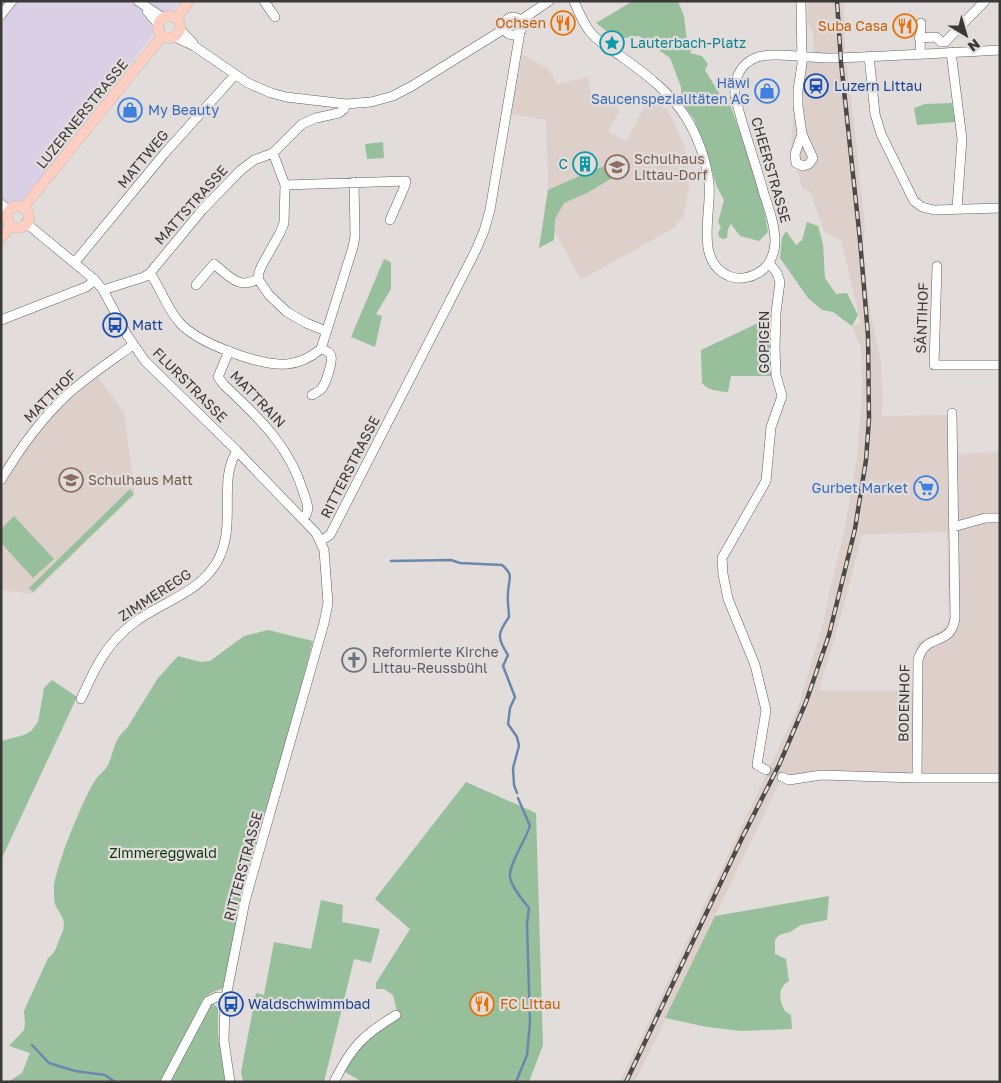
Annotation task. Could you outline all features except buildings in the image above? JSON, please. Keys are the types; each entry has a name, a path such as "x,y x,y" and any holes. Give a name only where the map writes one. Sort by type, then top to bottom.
{"main road":[{"path":"176,19 189,1"},
{"path":"170,16 176,19 180,25 177,33 168,38 162,36 159,31 161,21 170,16"},
{"name":"LUZERNERSTRASSE","path":"23,208 162,36"},
{"path":"17,206 23,208 28,216 26,223 20,227 11,225 7,220 5,207 17,206"},
{"path":"1,238 11,225"}],"street":[{"path":"1,15 12,1"},
{"path":"264,1 275,17"},
{"path":"521,20 549,1"},
{"path":"574,1 584,22 594,36 664,90 684,114 703,156 709,183 707,245 714,265 724,273 739,278 747,278 758,274 769,264"},
{"path":"801,1 802,58 797,99 802,134"},
{"path":"919,38 936,37 941,42 945,42 985,1"},
{"path":"140,3 161,21"},
{"path":"177,33 235,75 253,85 286,97 346,104 371,102 393,96 512,32 522,25 521,20 516,16 507,18 504,23 512,32"},
{"path":"920,54 919,38 921,23"},
{"name":"RITTERSTRASSE","path":"230,1082 224,1041 226,997 246,901 328,603 324,550 320,541 330,535 484,231 490,210 519,41 512,32"},
{"name":"CHEERSTRASSE","path":"769,264 774,248 773,226 736,101 735,83 743,67 758,57 771,55 802,58 835,58 1000,50"},
{"path":"951,52 962,139 957,208"},
{"path":"869,56 875,114 881,134 914,201 922,207 934,210 1000,208"},
{"name":"MATTWEG","path":"75,262 164,154 235,75"},
{"name":"MATTSTRASSE","path":"103,290 150,273 203,209 241,170 254,160 273,153 302,124 316,118 339,113 346,104"},
{"path":"196,285 214,264 244,285 251,284 258,279 262,264 284,223 285,185 273,153"},
{"path":"285,185 406,181 390,220"},
{"path":"150,273 179,322 199,338 229,351 275,364 287,364 306,359 321,349 353,247 355,236 354,182"},
{"name":"FLURSTRASSE","path":"26,223 95,280 103,290 133,345 154,371 237,451 303,519 320,541"},
{"name":"GOPIGEN","path":"766,770 757,765 766,710 755,665 728,599 722,574 722,558 766,481 771,427 782,396 776,374 775,349 776,312 780,282 777,273 769,264"},
{"name":"SÄNTIHOF","path":"937,266 934,365 1000,364"},
{"path":"258,279 275,302 287,312 306,323 326,331"},
{"path":"1,320 86,286 95,280"},
{"name":"MATTHOF","path":"1,480 17,453 40,422 87,378 133,345"},
{"path":"312,395 322,388 332,360 331,355 321,349"},
{"name":"MATTRAIN","path":"229,351 218,377 272,432 282,445 295,470 307,504 308,510 303,519"},
{"name":"BODENHOF","path":"917,778 918,660 924,646 932,641 944,638 954,628 955,618 952,413"},
{"name":"ZIMMEREGG","path":"81,700 96,665 110,644 136,621 188,592 204,579 217,562 225,544 226,536 228,470 237,451"},
{"path":"954,527 986,518 1000,518"},
{"path":"782,777 789,780 822,776 1000,778"},
{"path":"165,1082 208,1001 217,997 226,997"},
{"path":"334,1082 352,1049 373,1029 396,1015"}],"shaded area":[{"path":"1,1 179,1 1,229"},
{"path":"808,1 844,1 845,53 865,226 863,247 871,316 881,360 882,416 956,415 958,454 1000,452 1000,778 782,777 635,1082 620,1082 797,710 822,627 845,526 857,458 862,393 861,349 852,326 861,324 841,240 825,233 810,191 802,188 791,147 797,62 814,62 813,32 807,21","holes":["947,532 949,626 917,643 913,690 819,690 862,535"]},
{"name":"Schulhaus Littau-Dorf","path":"522,54 547,68 558,84 588,77 590,92 620,109 608,132 626,141 649,99 668,110 685,147 689,187 684,215 674,228 581,280 544,212 548,187 546,120 511,114"},
{"name":"Schulhaus Matt","path":"98,377 124,413 135,494 33,594 1,590 1,491 14,468 41,430 65,404"}],"green space":[{"path":"633,1 678,1 684,16 687,40 693,47 690,53 702,56 708,64 705,70 727,106 730,105 747,152 762,200 768,232 759,241 740,236 731,224 728,229 727,238 719,237 718,233 721,227 718,222 724,200 716,185 708,156 694,119 682,103 681,87 670,58 639,36 617,39 596,23"},
{"path":"952,103 955,122 917,125 914,108 925,104"},
{"path":"383,142 384,158 367,159 365,144"},
{"path":"627,161 629,168 587,193 564,203 555,219 554,240 539,248 548,190 595,169"},
{"path":"807,222 818,226 823,244 825,278 836,294 847,293 858,315 852,326 833,312 822,310 808,298 780,258 782,238 786,231 796,245 802,240"},
{"path":"384,259 391,262 391,289 376,314 382,316 375,347 351,337"},
{"path":"773,311 774,376 731,376 728,392 714,390 705,386 702,383 701,350 754,325"},
{"path":"130,489 134,494 33,592 29,588"},
{"path":"14,516 54,559 33,578 1,543 1,529"},
{"name":"Zimmereggwald","path":"268,630 313,641 245,901 239,909 223,988 203,999 160,1082 8,1082 22,1073 30,1053 9,1046 24,1030 24,1011 48,958 55,950 64,929 63,919 54,899 55,880 59,866 70,833 84,801 96,779 108,765 119,737 127,728 158,678 178,656 201,662 210,661 244,636"},
{"path":"52,680 77,697 1,860 1,741 24,735 31,731 38,722 44,688"},
{"path":"466,782 536,813 543,1045 529,1082 362,1082 342,1070 358,1046 398,1016 393,995 384,989 376,989 376,983 410,929 375,899"},
{"path":"829,896 827,920 801,925 790,932 779,935 775,940 775,954 786,959 789,981 782,987 780,999 785,1011 791,1015 792,1029 741,1031 707,1027 665,1018 715,916"},
{"path":"321,900 343,905 342,922 380,929 371,963 354,959 324,1082 243,1082 241,1072 256,993 264,995 274,942 311,949"},
{"path":"213,1004 218,1008 218,1036 220,1037 226,1082 168,1082 210,1006"}],"waterway":[{"path":"391,561 451,560 460,563 502,565 510,575 508,588 509,617 502,628 500,640 508,655 503,666 515,697 510,708 508,724 517,737 519,746 513,768 514,785 517,793"},
{"path":"516,1082 527,1055 530,1022 527,924 529,908 515,889 510,877 512,866 530,826 518,798"},
{"path":"32,1045 49,1063 75,1071 105,1075 115,1082"}],"tunnel":[{"path":"766,770 782,777"}],"railway":[{"path":"626,1082 743,836 779,765 806,702 829,635 855,529 866,460 869,419 868,335 841,62 837,1"}],"place":[{"name":"Ochsen","path":"563,23"},
{"name":"Suba Casa","path":"905,26"},
{"name":"Lauterbach-Platz","path":"612,43"},
{"name":"Luzern Littau","path":"816,86"},
{"name":"Häwi Saucenspezialitäten AG","path":"767,91"},
{"name":"My Beauty","path":"130,110"},
{"name":"C","path":"585,164"},
{"name":"Schulhaus Littau-Dorf","path":"617,167"},
{"name":"Matt","path":"115,325"},
{"name":"Schulhaus Matt","path":"71,480"},
{"name":"Gurbet Market","path":"926,488"},
{"name":"Reformierte Kirche Littau-Reussbühl","path":"354,660"},
{"name":"Waldschwimmbad","path":"231,1004"},
{"name":"FC Littau","path":"482,1004"}]}
